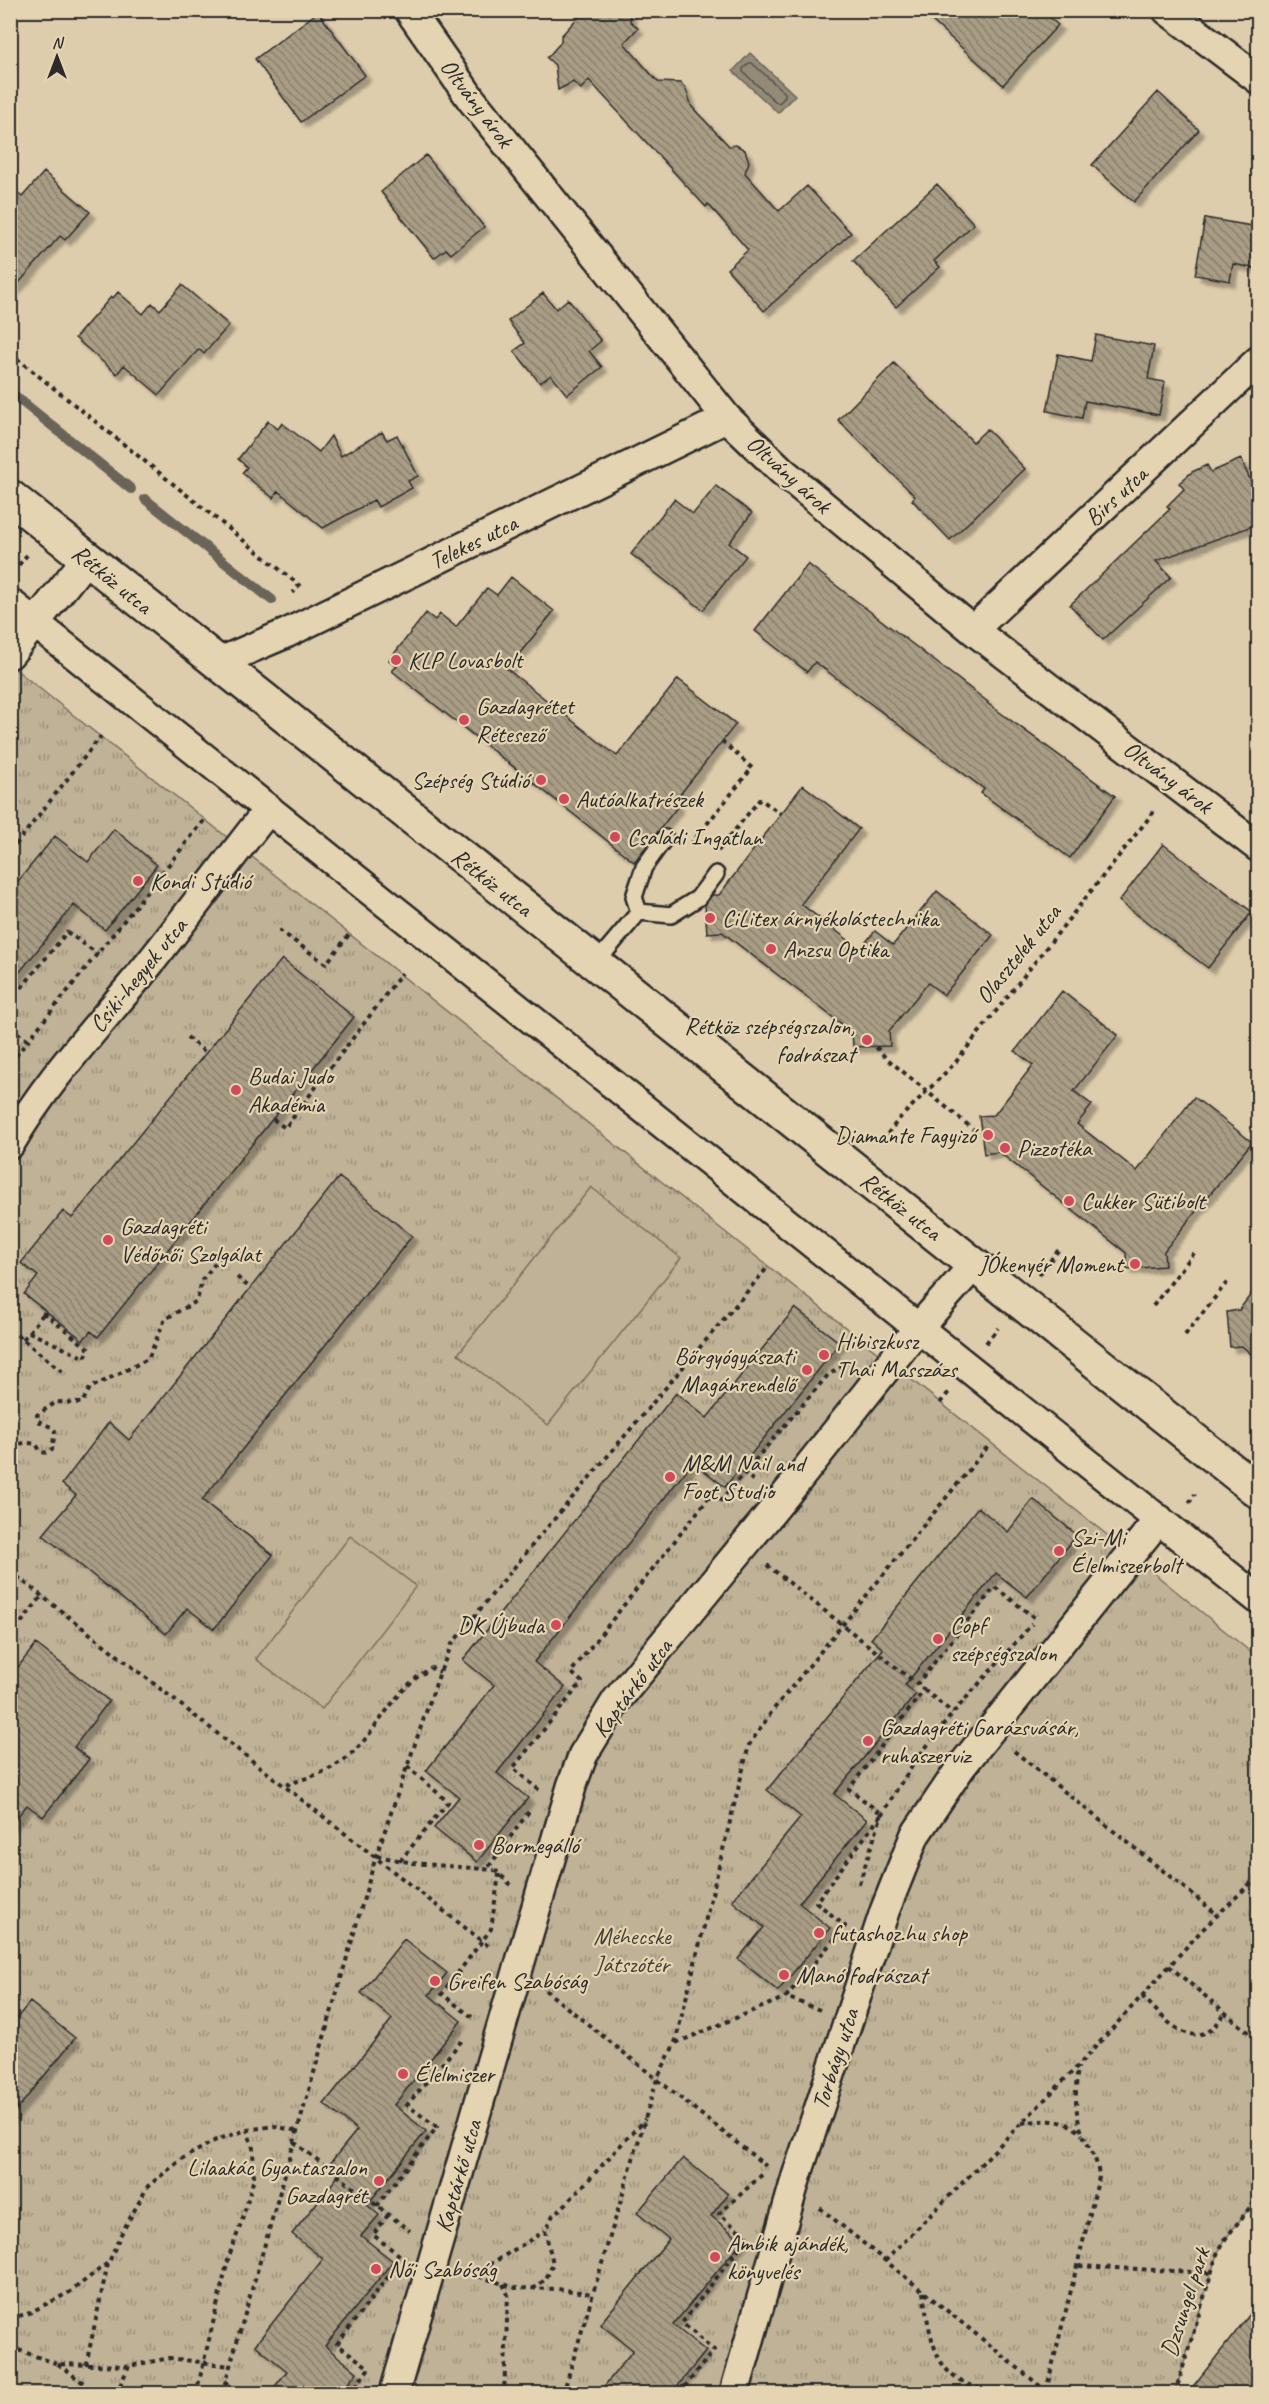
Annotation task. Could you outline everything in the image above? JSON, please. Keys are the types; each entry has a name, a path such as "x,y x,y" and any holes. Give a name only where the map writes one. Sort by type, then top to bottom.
{"street":[{"name":"Oltvány árok","path":"409,10 471,99 727,418 782,471 973,630 1258,847"},
{"path":"1167,10 1258,79"},
{"name":"Birs utca","path":"973,630 1258,361"},
{"name":"Telekes utca","path":"217,663 287,633 727,418"},
{"name":"Rétköz utca","path":"10,497 1258,1491"},
{"path":"10,654 87,558"},
{"path":"10,603 1258,1599"},
{"name":"Csiki-hegyek utca","path":"10,1144 28,1112 58,1073 158,953 269,809"},
{"path":"919,1327 974,1265"},
{"name":"Kaptárkő utca","path":"394,2394 569,1796 584,1755 616,1701 744,1547 919,1327"},
{"name":"Torbágy utca","path":"734,2394 793,2187 885,1910 915,1835 961,1767 1159,1519"}],"lane":[{"path":"639,912 634,897 644,867 665,838"},
{"path":"639,912 671,915 698,898 716,874"},
{"path":"595,964 639,912"}],"path":[{"path":"10,353 298,585 292,594"},
{"path":"10,575 30,551"},
{"path":"10,852 101,736"},
{"path":"689,847 752,768 722,741"},
{"name":"Olasztelek utca","path":"882,1141 899,1119 955,1063 1177,784"},
{"path":"10,1062 206,818"},
{"path":"279,930 326,964 351,932"},
{"path":"10,1002 67,932 98,954"},
{"path":"273,1119 285,1128 402,974"},
{"path":"10,1027 27,1040"},
{"path":"187,1037 206,1053"},
{"path":"876,1047 979,1134"},
{"path":"1034,1283 1060,1248"},
{"path":"10,1484 16,1471 12,1452 15,1447 30,1443 36,1444 41,1452 48,1453 52,1450 55,1431 38,1421 37,1414 56,1402 81,1403 90,1388 147,1359 165,1319 197,1301 202,1280 224,1252"},
{"path":"1153,1306 1194,1253"},
{"path":"222,2394 376,1856 440,1672 452,1644 768,1267"},
{"path":"237,1277 251,1288"},
{"path":"1185,1335 1229,1280"},
{"path":"23,1339 45,1312 89,1349 85,1358 29,1332"},
{"path":"10,1329 63,1372"},
{"path":"543,1794 513,1768 582,1682 571,1672 711,1495 718,1502 828,1375 854,1360"},
{"path":"563,2394 657,2079 675,2043 749,1745 773,1710 844,1626 990,1444"},
{"path":"744,1547 924,1690"},
{"path":"917,1684 995,1587 1036,1619"},
{"path":"10,1637 42,1596"},
{"path":"844,1626 954,1713"},
{"path":"286,1785 335,1766 355,1749 378,1723 387,1707 421,1673 432,1668 440,1672"},
{"path":"675,2043 786,1997 845,1926 816,1902 882,1814 849,1789 924,1690"},
{"path":"990,1731 1218,1915"},
{"path":"400,1861 448,1802 407,1766"},
{"path":"516,1890 490,1865 536,1803"},
{"path":"376,1856 400,1861 495,1870"},
{"path":"478,2022 442,1994 491,1929 499,1874"},
{"path":"885,2261 1079,2065 1169,1966 1258,1876"},
{"path":"1169,1966 1258,2040"},
{"path":"1142,1996 1177,2029 1191,2036 1210,2031 1226,2013"},
{"path":"786,1997 823,2011"},
{"path":"377,2206 437,2127 407,2105 471,2030"},
{"path":"1079,2065 1076,2101 1084,2137"},
{"path":"473,2274 545,2231 553,2215 646,2119"},
{"path":"1021,2123 1056,2121 1077,2130 1098,2160 1099,2177 1079,2266 1046,2391"},
{"path":"86,2365 109,2262 147,2186 182,2159 208,2145 247,2130 274,2126 297,2131"},
{"path":"196,2394 229,2256 254,2178 253,2148 247,2130"},
{"path":"294,2142 437,2252"},
{"path":"679,2394 714,2349 682,2323 747,2237 719,2214 769,2168"},
{"name":"Dzsungel park","path":"1175,2394 1211,2273 1226,2238 1258,2197"},
{"path":"350,2394 369,2368 338,2344 403,2258 373,2235 388,2214"},
{"path":"533,2289 546,2279 553,2264 545,2231"},
{"path":"10,2318 27,2314 70,2292 109,2262"},
{"path":"1079,2266 1211,2273"},
{"path":"483,2277 516,2288 558,2289 593,2294"},
{"path":"503,2284 508,2295 504,2394"},
{"path":"923,2292 929,2329 940,2359 949,2373 993,2394"},
{"path":"10,2347 58,2364 98,2394"},
{"path":"58,2364 129,2366 170,2358 230,2366"},
{"path":"116,2394 129,2366"},
{"path":"225,2381 241,2394"},
{"path":"1036,2394 1038,2384"}],"green space":[{"name":"Méhecske Játszótér","path":"10,665 1106,1534 1258,1658 1258,2197 1226,2238 1217,2254 1175,2393 11,2393"},
{"path":"591,1187 681,1258 548,1425 458,1354"},
{"path":"350,1536 416,1586 322,1709 256,1659"}],"water":[{"path":"750,53 795,95 778,113 733,71"}],"building":[{"path":"591,10 630,10 630,21 638,28 624,43 658,82 681,83 686,89 692,107 729,146 736,145 745,150 749,162 745,173 779,211 807,186 851,233 764,311 727,269 748,250 708,204 706,207 589,80 581,89 573,82 558,90 555,65 547,58 561,42 561,36 582,13"},
{"path":"920,10 1042,10 1058,25 1003,85"},
{"path":"318,12 365,75 301,122 255,59"},
{"path":"1158,92 1199,130 1134,202 1092,165"},
{"path":"426,155 484,227 451,254 446,249 434,258 381,192"},
{"path":"44,172 90,212 65,240 60,236 10,293 10,187 22,197"},
{"path":"937,184 974,224 934,261 940,267 896,307 853,261"},
{"path":"1205,218 1258,227 1258,269 1233,264 1230,281 1195,275"},
{"path":"182,285 229,325 204,354 199,349 159,395 124,365 117,374 75,338 118,292 143,314 152,303 160,310"},
{"path":"543,293 556,309 568,299 601,341 589,351 602,367 567,395 551,375 540,383 514,351 525,343 508,321"},
{"path":"1096,335 1154,346 1148,379 1165,382 1159,415 1085,401 1082,418 1047,411 1058,354 1091,361"},
{"path":"894,363 973,442 987,429 1025,469 950,540 912,500 915,496 838,420"},
{"path":"268,421 278,429 282,423 319,452 331,436 341,456 382,432 387,440 397,435 418,476 408,481 412,488 378,507 374,500 323,528 278,491 273,498 242,473 247,467 238,459"},
{"path":"1241,459 1258,498 1258,524 1156,561 1171,577 1103,640 1070,605 1170,509 1167,506 1184,489 1179,483 1192,472 1207,465 1211,472"},
{"path":"716,486 752,513 729,543 746,556 703,610 631,554 674,499 693,514"},
{"path":"808,564 987,703 1115,796 1070,858 981,793 984,789 815,662 807,672 755,631"},
{"path":"511,577 554,611 507,669 617,756 678,679 736,724 674,802 678,806 634,862 392,671 397,666 389,660 426,613 435,620 440,614 456,627 487,588 497,595"},
{"path":"803,785 859,829 801,904 860,949 875,931 893,945 937,891 993,935 944,995 928,983 889,1031 890,1046 853,1047 852,1032 722,932 707,933 705,905 712,895 719,895"},
{"path":"114,829 157,865 105,930 74,905 10,984 10,891 55,836 88,862"},
{"path":"1163,844 1252,912 1208,968 1119,901"},
{"path":"282,959 354,1017 98,1337 91,1331 83,1340 24,1294 38,1276 21,1263 63,1211 72,1218"},
{"path":"1062,991 1118,1035 1074,1091 1092,1105 1077,1124 1137,1171 1194,1097 1252,1142 1164,1251 1165,1266 1127,1269 1126,1253 999,1152 984,1154 979,1116 994,1115 1033,1065 1015,1051"},
{"path":"339,1177 412,1236 202,1500 273,1555 214,1629 187,1608 166,1634 43,1535 76,1495 62,1484 109,1422 129,1440"},
{"path":"1258,1285 1258,1360 1242,1346 1230,1347 1227,1312 1239,1310"},
{"path":"795,1308 840,1343 725,1487 693,1462 534,1662 565,1687 497,1773 528,1798 477,1862 434,1828 459,1797 426,1771 494,1685 463,1660 676,1393 707,1418"},
{"path":"1033,1499 1077,1535 1027,1597 996,1573 905,1685 916,1694 834,1794 867,1820 799,1903 830,1928 778,1991 738,1959 764,1927 732,1901 801,1817 767,1790 883,1649 871,1639 978,1507 1008,1532"},
{"path":"36,1644 109,1701 74,1747 89,1759 43,1817 27,1805 10,1826 10,1677"},
{"path":"404,1939 447,1973 429,1995 461,2021 394,2105 426,2131 367,2205 379,2215 361,2236 393,2261 325,2346 357,2372 340,2394 269,2394 287,2371 255,2345 323,2259 292,2234 342,2171 331,2162 357,2130 324,2104 392,2019 361,1993"},
{"path":"30,2002 75,2038 10,2118 10,2026"},
{"path":"683,2158 728,2194 711,2216 742,2241 673,2325 706,2351 671,2394 598,2394 633,2350 600,2324 669,2239 637,2213"},
{"path":"1258,2304 1258,2394 1187,2394"}],"waterway":[{"path":"10,392 131,489"},
{"path":"145,499 272,600"}],"place":[{"name":"KLP Lovasbolt","path":"396,660"},
{"name":"Gazdagrétet Rétesező","path":"464,720"},
{"name":"Szépség Stúdió","path":"541,780"},
{"name":"Autóalkatrészek","path":"564,799"},
{"name":"Családi Ingatlan","path":"615,837"},
{"name":"Kondi Stúdió","path":"138,881"},
{"name":"CiLitex árnyékolástechnika","path":"710,918"},
{"name":"Anzsu Optika","path":"771,949"},
{"name":"Rétköz szépségszalon, fodrászat","path":"867,1040"},
{"name":"Budai Judo Akadémia","path":"236,1090"},
{"name":"Diamante Fagyizó","path":"988,1135"},
{"name":"Pizzotéka","path":"1005,1148"},
{"name":"Cukker Sütibolt","path":"1069,1201"},
{"name":"Gazdagréti Védőnői Szolgálat","path":"108,1240"},
{"name":"JÓkenyér Moment","path":"1135,1264"},
{"name":"Hibiszkusz Thai Masszázs","path":"824,1355"},
{"name":"Bőrgyógyászati Magánrendelő","path":"807,1370"},
{"name":"M&M Nail and Foot Studio","path":"670,1477"},
{"name":"Szi-Mi Élelmiszerbolt","path":"1059,1551"},
{"name":"DK Újbuda","path":"556,1625"},
{"name":"Copf szépségszalon","path":"938,1639"},
{"name":"Gazdagréti Garázsvásár, ruhaszerviz","path":"868,1741"},
{"name":"Bormegálló","path":"479,1845"},
{"name":"futashoz.hu shop","path":"819,1933"},
{"name":"Manó fodrászat","path":"784,1975"},
{"name":"Greifen Szabóság","path":"435,1981"},
{"name":"Élelmiszer","path":"403,2074"},
{"name":"Lilaakác Gyantaszalon Gazdagrét","path":"379,2181"},
{"name":"Ambik ajándék, könyvelés","path":"715,2257"},
{"name":"Női Szabóság","path":"376,2269"}]}
